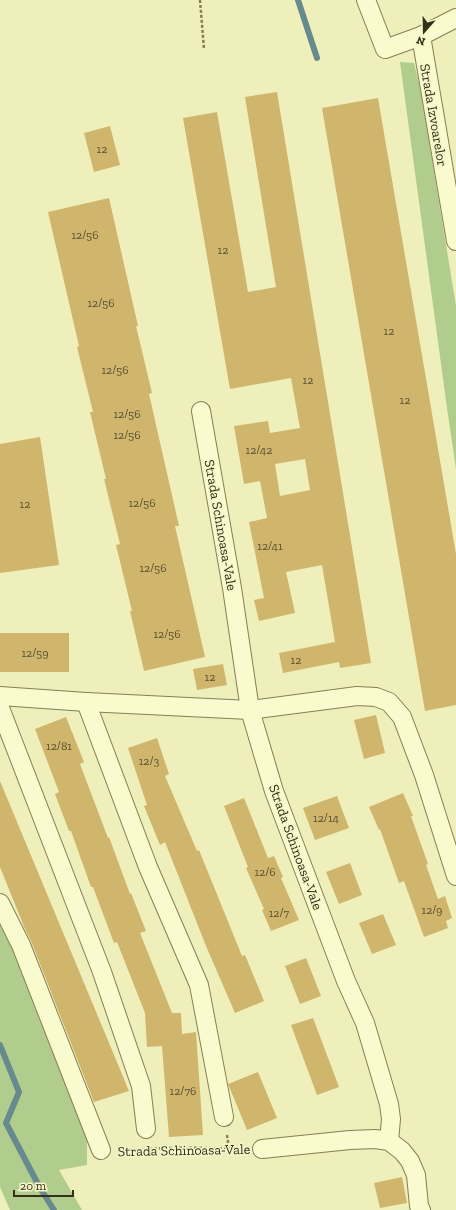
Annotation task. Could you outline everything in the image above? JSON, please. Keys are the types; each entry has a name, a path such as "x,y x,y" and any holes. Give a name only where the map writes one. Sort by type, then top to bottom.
{"street":[{"path":"366,0 386,49 421,36 456,18"},
{"name":"Strada Izvoarelor","path":"421,36 456,241"},
{"name":"Strada Schinoasa-Vale","path":"201,411 232,588 250,710 274,791 346,982 365,1023 389,1104 391,1119 389,1141 375,1139 350,1140 262,1149"},
{"path":"0,696 250,710 357,696 376,697 388,702 402,717 424,775 456,876"},
{"path":"86,702 148,867 199,985 224,1117"},
{"name":"Strada Schinoasa-Vale","path":"0,708 104,979 140,1086 146,1129"},
{"name":"Strada Schinoasa-Vale","path":"0,903 21,945 101,1150"},
{"path":"389,1141 402,1151 410,1161 416,1175 419,1206 421,1210"}],"path":[{"path":"200,0 204,49"},
{"name":"Strada Schinoasa-Vale","path":"101,1150 111,1152 166,1148 262,1149"}],"green space":[{"path":"400,62 414,63 421,92 456,306 456,469 447,408"},
{"path":"0,924 9,941 87,1139 87,1165 59,1170 82,1210 10,1210 0,1187"}],"building":[{"path":"277,92 371,663 340,668 339,662 283,673 279,653 335,642 322,565 286,572 295,613 259,621 254,600 264,598 249,522 267,518 260,481 244,484 234,426 268,421 270,433 300,428 291,378 230,389 183,118 217,112 248,292 276,287 245,97","holes":["305,459 310,490 280,496 275,464"]},
{"path":"378,98 456,554 456,705 425,711 322,108"},
{"path":"110,126 120,165 94,172 84,133"},
{"path":"109,198 152,393 149,394 179,526 175,526 205,657 144,671 130,611 132,611 116,545 120,544 90,412 93,412 77,347 79,346 48,212"},
{"path":"40,437 59,565 0,573 0,444"},
{"path":"0,633 69,633 69,672 0,672"},
{"path":"223,664 227,685 197,690 193,669"},
{"path":"376,715 385,753 364,759 354,720"},
{"path":"66,717 84,762 80,764 130,894 131,893 146,931 140,933 172,1013 181,1013 182,1034 196,1032 203,1135 169,1137 162,1046 147,1047 145,1013 117,942 114,943 93,887 91,887 71,831 69,831 55,794 59,792 35,729"},
{"path":"157,738 169,774 165,776 197,851 199,850 242,956 245,955 264,1001 235,1013 206,946 165,842 160,845 144,806 147,805 128,748"},
{"path":"0,781 129,1091 94,1102 31,941 0,867"},
{"path":"403,793 413,816 411,816 428,864 426,865 438,899 445,896 452,918 446,921 448,928 424,937 404,881 399,883 380,829 379,830 369,807"},
{"path":"337,796 349,828 315,840 303,808"},
{"path":"244,798 268,858 274,856 283,877 281,878 299,920 271,931 262,910 264,909 246,868 248,867 224,806"},
{"path":"350,863 362,895 339,904 326,872"},
{"path":"383,914 396,945 372,954 359,923"},
{"path":"306,958 321,996 300,1004 285,966"},
{"path":"313,1018 339,1087 317,1095 291,1025"},
{"path":"258,1072 277,1118 247,1130 228,1084"},
{"path":"402,1177 407,1203 380,1208 374,1183"}],"waterway":[{"path":"298,0 317,58"},
{"path":"0,1045 19,1092 6,1123 40,1188 54,1210"}]}
